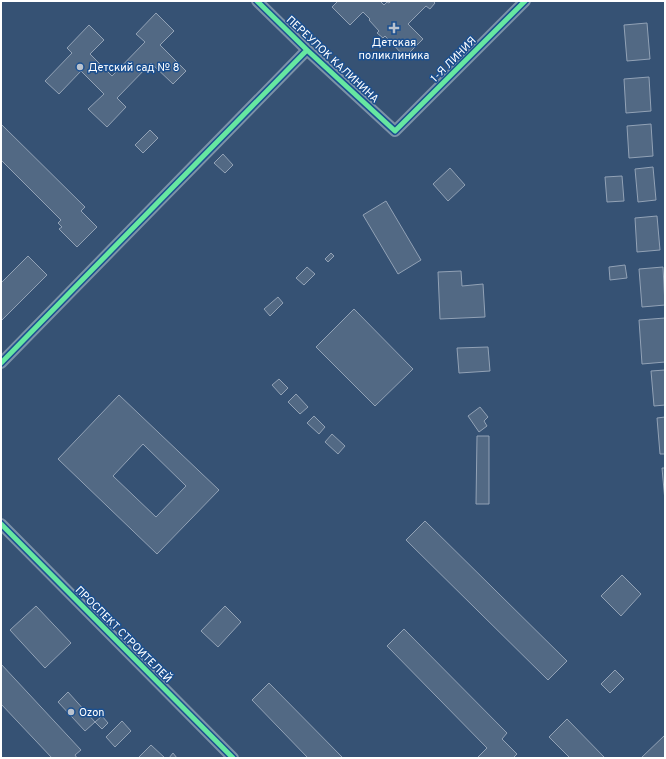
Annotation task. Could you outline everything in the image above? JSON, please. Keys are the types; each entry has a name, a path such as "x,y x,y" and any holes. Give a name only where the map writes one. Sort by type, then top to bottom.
{"street":[{"name":"ПЕРЕУЛОК КАЛИНИНА","path":"257,1 307,50 395,131"},
{"name":"1-Я ЛИНИЯ","path":"395,131 525,1"},
{"path":"1,362 307,50"},
{"name":"ПРОСПЕКТ СТРОИТЕЛЕЙ","path":"1,524 233,758"}],"building":[{"name":"Детская поликлиника","path":"338,1 380,1 384,5 391,1 433,1 435,3 430,9 426,6 408,24 423,39 405,57 385,36 383,38 377,33 379,31 363,12 350,25 332,7"},
{"name":"Детский сад № 8","path":"156,13 174,31 160,45 186,71 173,84 151,63 117,98 126,107 107,127 88,109 104,94 81,71 59,94 45,81 72,53 67,48 89,25 104,40 90,54 112,76 145,42 136,34"},
{"path":"647,23 650,59 627,61 624,25"},
{"path":"649,77 651,111 626,113 624,79"},
{"path":"1,124 85,207 81,211 97,227 77,247 59,229 62,227 58,223 61,220 1,160"},
{"path":"651,124 653,156 629,158 627,126"},
{"path":"150,130 158,138 143,153 135,145"},
{"path":"223,154 233,165 225,173 214,163"},
{"path":"653,167 656,200 638,202 635,169"},
{"path":"450,168 465,185 448,201 433,184"},
{"path":"622,176 624,201 607,202 605,177"},
{"path":"386,201 421,260 398,274 363,215"},
{"path":"657,216 660,250 637,252 635,218"},
{"path":"331,253 334,256 328,262 325,259"},
{"path":"28,256 47,275 1,321 1,283"},
{"path":"625,265 627,278 610,280 609,267"},
{"path":"307,267 315,274 304,285 296,278"},
{"path":"663,267 665,305 642,307 639,269"},
{"path":"461,271 462,286 483,284 485,317 440,319 438,272"},
{"path":"278,297 283,303 270,316 264,309"},
{"path":"354,309 413,369 375,406 316,347"},
{"path":"665,318 665,362 642,364 639,320"},
{"path":"488,347 490,371 459,373 457,348"},
{"path":"665,370 665,405 654,406 651,371"},
{"path":"279,379 288,388 281,395 272,385"},
{"path":"296,394 308,407 300,414 288,402"},
{"path":"119,395 219,490 157,554 58,459","holes":["143,444 186,486 156,517 113,476"]},
{"path":"480,407 488,417 484,421 487,426 479,432 468,416"},
{"path":"314,416 325,427 319,434 307,423"},
{"path":"665,417 665,454 660,454 657,418"},
{"path":"332,434 345,446 338,454 325,442"},
{"path":"477,436 489,436 489,504 476,504"},
{"path":"662,468 665,468 665,501"},
{"path":"425,521 567,661 548,680 406,540"},
{"path":"622,575 641,594 621,616 601,596"},
{"path":"36,606 71,643 45,668 10,630"},
{"path":"225,606 241,622 218,647 201,631"},
{"path":"404,629 507,733 502,739 517,754 513,758 477,758 487,748 387,646"},
{"path":"1,664 81,750 75,755 77,758 52,758 1,704"},
{"path":"615,670 624,679 610,693 601,684"},
{"path":"269,683 343,758 308,758 252,700"},
{"path":"68,692 95,722 85,731 58,702"},
{"path":"102,716 108,723 102,729 95,722"},
{"path":"567,719 605,758 570,758 549,737"},
{"path":"122,721 131,731 115,747 106,737"},
{"path":"665,735 665,758 641,758"},
{"path":"151,745 165,758 138,758"},
{"path":"173,753 177,758 169,758"}],"cycle path":[{"path":"257,1 307,50 395,131 525,1"},
{"path":"1,363 307,50"},
{"path":"1,524 233,758"}],"place":[{"name":"Детская поликлиника","path":"394,28"},
{"name":"Детский сад № 8","path":"80,67"},
{"name":"Ozon","path":"71,712"}]}
